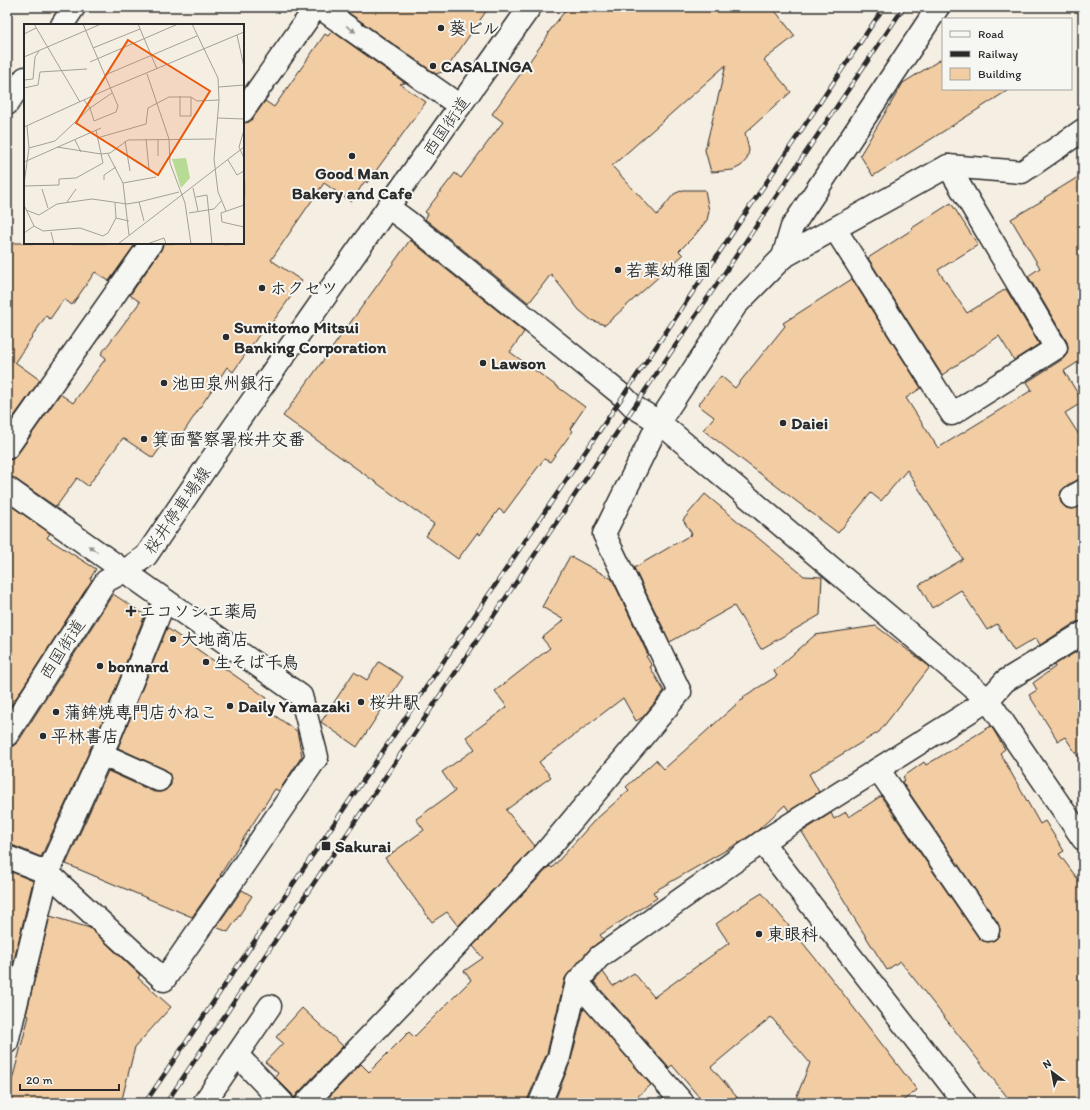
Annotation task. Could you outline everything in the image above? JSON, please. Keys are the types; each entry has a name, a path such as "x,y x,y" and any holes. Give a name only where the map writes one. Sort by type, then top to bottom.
{"street":[{"path":"63,24 74,7"},
{"path":"244,110 317,7 460,106"},
{"name":"西国街道","path":"388,207 530,7"},
{"path":"783,257 792,227 938,7"},
{"path":"7,104 24,79"},
{"path":"306,1103 544,854 680,692 604,534 659,422 736,305 783,257 948,166 1022,172 1081,136"},
{"path":"835,229 952,414 1056,348 948,166"},
{"path":"388,207 623,396 634,407 659,422 988,700 1083,839"},
{"name":"桜井停車場線","path":"125,572 146,556 224,441 388,207"},
{"path":"7,448 150,244"},
{"path":"7,488 301,696 317,757 164,980 48,873 7,857"},
{"name":"西国街道","path":"7,734 106,581 125,572"},
{"path":"7,1042 48,873 102,754 165,600"},
{"path":"540,1103 559,1057 577,982 599,957 762,842 988,700 1005,681 1083,633"},
{"path":"102,754 159,780"},
{"path":"878,769 988,930"},
{"path":"762,842 965,1103"},
{"path":"577,982 683,1103"},
{"path":"204,1103 270,1006"},
{"path":"236,1055 283,1103"}],"building":[{"name":"葵ビル","path":"349,7 489,7 445,71 436,74 346,11"},
{"path":"568,7 772,7 795,36 764,60 791,92 745,133 749,150 747,159 741,166 733,170 711,172 705,150 726,65 612,166 657,215 674,194 683,190 705,190 709,211 707,220 679,251 683,255 605,325 591,320 579,310 551,274 529,303 425,219 428,214 425,212 455,173 461,178 503,122 492,114 549,34 548,33"},
{"path":"332,31 405,83 400,84 426,102 367,183 365,181 351,202 324,183 271,260 302,281 269,327 266,325 233,372 227,367 179,439 171,433 153,458 123,438 88,486 77,478 56,507 14,478 7,476 7,460 13,459 17,455 60,394 73,403 106,358 101,354 140,302 130,295 161,250 163,244 244,244 244,123 249,122 253,118 265,101 274,107 325,34 328,36"},
{"path":"942,59 942,90 1008,90 873,176 860,155 903,83"},
{"path":"1083,174 1083,359 1064,371 1083,402 1065,413 1083,441 1083,479 1077,480 1066,486 1061,491 1060,497 1061,503 1066,508 1072,509 1083,505 1083,621 1076,622 1040,645 1036,638 1014,651 997,624 987,630 961,590 932,608 919,585 963,559 907,470 881,501 871,493 838,533 703,430 714,417 698,405 721,376 735,388 785,326 783,323 852,279 921,388 906,398 938,448 1032,390 1027,382 1063,359 1067,354 1067,342 1028,276 1040,268 1011,219"},
{"path":"951,203 978,245 938,270 967,313 1006,289 1039,344 1014,360 999,336 942,375 868,258"},
{"path":"410,240 524,332 510,352 585,407 570,429 573,431 550,462 544,459 504,513 499,509 480,535 477,533 458,559 426,536 434,524 283,416"},
{"path":"7,243 135,244 109,281 95,272 72,305 64,299 50,319 46,316 15,362 40,380 7,426"},
{"path":"705,494 804,576 822,577 820,615 761,649 734,606 670,642 634,568 692,534 683,520"},
{"path":"7,503 50,533 47,538 96,569 90,579 92,580 7,712"},
{"path":"570,556 612,579 648,655 646,656 652,666 650,667 664,691 643,717 636,721 623,698 539,762 551,777 506,810 535,846 458,926 447,912 432,922 385,858 424,830 416,819 455,791 442,772 475,749 466,737 507,707 495,691 550,648 542,638 564,620 542,607"},
{"path":"113,594 145,615 99,730 41,857 12,845 7,845 7,747 13,746 18,742"},
{"path":"876,626 930,667 879,732 809,774 819,792 789,811 785,805 757,831 653,892 657,898 600,935 603,939 590,949 565,978 547,1053 528,1098 528,1103 323,1103 361,1064 369,1072 409,1032 414,1037 471,980 464,971 483,958 473,946 550,866 552,868 593,822 629,790 626,787 656,760 664,769 744,699 743,697 777,676 774,671 815,635"},
{"path":"167,628 267,698 261,706 297,731 302,756 279,791 275,789 220,875 221,876 192,917 66,864 108,771 154,792 166,790 171,785 169,773 164,769 118,748"},
{"path":"1083,648 1083,764 1065,737 1058,741 1029,695 1037,690 1033,683 1055,667 1054,665"},
{"name":"桜井駅","path":"379,662 403,677 357,747 321,722 354,672 367,680"},
{"path":"991,726 1005,749 1000,753 1040,824 1045,821 1064,851 1059,854 1083,886 1083,1103 1012,1103 900,961 887,970 802,832 831,813 834,819 846,812 849,817 881,796 978,937 983,941 989,942 995,940 999,935 1000,929 998,923 902,782 905,780 903,777 924,762 926,765"},
{"path":"7,870 33,881 7,989"},
{"path":"242,890 252,896 228,932 216,927"},
{"path":"762,893 824,969 917,1090 900,1103 794,1103 810,1063 771,1017 711,1067 742,1103 704,1103 672,1065 669,1068 594,982 603,972 613,986 634,973 654,997 729,943 716,924"},
{"path":"50,916 90,928 140,975 138,978 171,1007 135,1047 121,1103 7,1103 29,1016 26,1015"},
{"path":"302,1008 343,1046 294,1099 292,1094 275,1077 278,1073 265,1062 283,1043 276,1037"},
{"path":"584,1008 651,1085 630,1103 554,1103 571,1060"}],"railway":[{"path":"145,1103 884,7"},
{"path":"166,1103 904,7"}],"place":[{"name":"葵ビル","path":"441,28"},
{"name":"CASALINGA","path":"433,66"},
{"name":"Good Man Bakery and Cafe","path":"352,156"},
{"name":"若葉幼稚園","path":"618,270"},
{"name":"ホクセツ","path":"262,288"},
{"name":"Sumitomo Mitsui Banking Corporation","path":"226,337"},
{"name":"Lawson","path":"483,363"},
{"name":"池田泉州銀行","path":"164,383"},
{"name":"Daiei","path":"783,423"},
{"name":"箕面警察署桜井交番","path":"144,439"},
{"name":"エコソシエ薬局","path":"131,611"},
{"name":"大地商店","path":"173,639"},
{"name":"生そば千鳥","path":"206,662"},
{"name":"bonnard","path":"100,666"},
{"name":"桜井駅","path":"361,702"},
{"name":"Daily Yamazaki","path":"230,706"},
{"name":"蒲鉾焼専門店かねこ","path":"56,712"},
{"name":"平林書店","path":"43,736"},
{"name":"Sakurai","path":"326,846"},
{"name":"東眼科","path":"759,934"}]}
